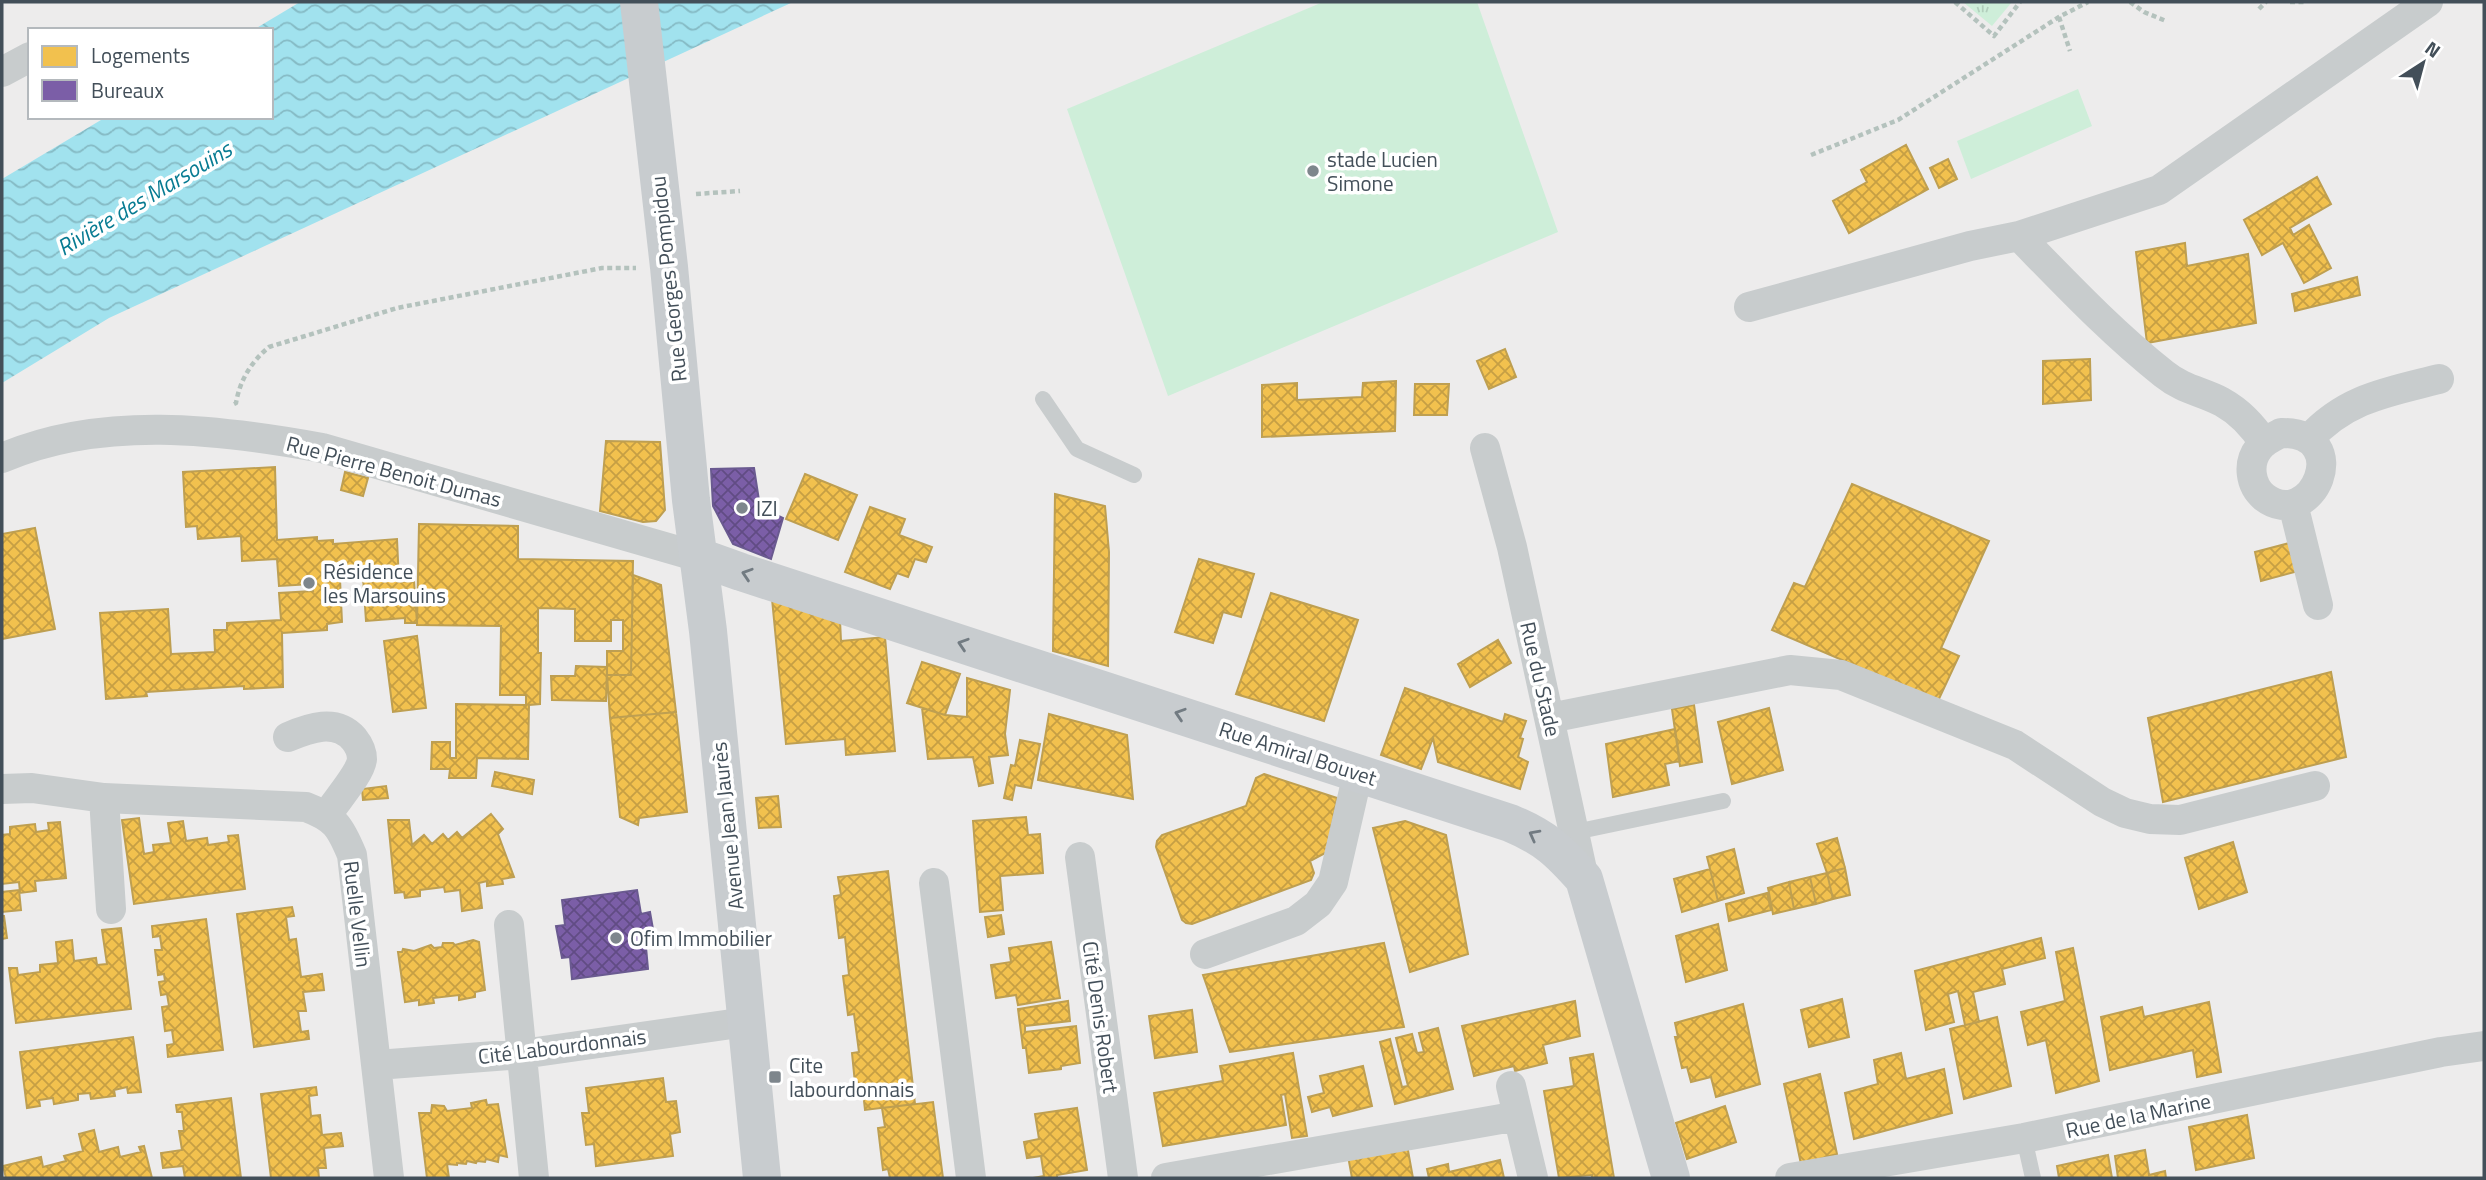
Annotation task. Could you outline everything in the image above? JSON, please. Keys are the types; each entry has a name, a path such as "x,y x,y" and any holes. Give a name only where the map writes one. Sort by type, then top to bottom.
{"main road":[{"name":"Rue Georges Pompidou","path":"639,2 699,556"},
{"name":"Rue Amiral Bouvet","path":"699,556 1534,833 1556,848 1584,879 1671,1178"},
{"name":"Avenue Jean Jaurès","path":"699,556 762,1178"}],"street":[{"path":"1749,307 1970,246 2019,236 2159,190 2428,2"},
{"path":"2,72 28,58"},
{"path":"2019,236 2104,324 2180,385 2220,401 2237,412 2252,425 2264,443"},
{"path":"2309,439 2325,421 2367,397 2439,379"},
{"name":"Rue Pierre Benoit Dumas","path":"2,458 51,443 95,434 191,430 259,437 322,448 699,556"},
{"path":"2281,433 2295,433 2309,439 2318,450 2322,465 2319,480 2304,499 2293,504 2281,505 2269,501 2258,492 2252,479 2251,465 2257,451 2264,443 2281,433"},
{"name":"Rue du Stade","path":"1485,448 1512,547 1584,879"},
{"path":"2293,504 2318,605"},
{"path":"1550,718 1790,670 1814,671 1841,675 2015,745 2102,802 2125,813 2150,819 2180,820 2315,786"},
{"path":"2,789 32,788 104,798 306,807 327,815 359,767 362,760 359,745 351,735 338,728 323,726 288,737"},
{"path":"1205,954 1296,921 1318,904 1334,882 1358,773"},
{"path":"104,798 111,909"},
{"name":"Ruelle Vellin","path":"327,815 342,832 352,855 389,1178"},
{"name":"Cité Denis Robert","path":"1080,856 1123,1178"},
{"path":"934,883 971,1178"},
{"path":"509,925 534,1178"},
{"name":"Cité Labourdonnais","path":"377,1065 522,1054 746,1022"},
{"name":"Rue de la Marine","path":"1790,1178 2024,1138 2441,1052 2484,1046"},
{"path":"1511,1086 1534,1178"},
{"path":"1166,1178 1518,1116"}],"lane":[{"path":"1043,399 1077,449 1134,475"},
{"path":"1574,832 1723,801"},
{"path":"2024,1138 2033,1178"}],"path":[{"path":"1955,2 1994,36 2020,2"},
{"path":"1811,155 1898,120 2059,17 2088,2"},
{"path":"2130,2 2144,12 2166,21"},
{"path":"2259,9 2266,2"},
{"path":"2290,2 2307,2"},
{"path":"2059,17 2070,51"},
{"path":"660,197 740,191"},
{"path":"236,403 239,386 257,358 269,347 397,308 602,268 669,267"}],"green space":[{"name":"stade Lucien Simone","path":"1323,2 1477,2 1558,232 1168,396 1067,109"},
{"path":"1963,2 2012,2 1992,26"},
{"path":"2078,89 2092,126 1971,179 1957,141"}],"water":[{"name":"Rivière des Marsouins","path":"300,2 793,2 109,318 2,383 2,179 103,119 273,119 273,28 256,28"}],"building: Logements":[{"path":"1906,145 1928,189 1849,233 1833,201 1867,182 1861,170"},
{"path":"1948,159 1957,179 1939,188 1930,168"},
{"path":"2317,177 2331,204 2290,228 2293,235 2309,225 2331,268 2304,283 2283,243 2262,255 2244,220"},
{"path":"2185,243 2187,266 2248,254 2256,323 2147,343 2136,252"},
{"path":"2357,277 2360,295 2295,311 2292,294"},
{"path":"1505,349 1516,377 1489,389 1477,361"},
{"path":"2090,359 2091,400 2043,404 2043,361"},
{"path":"1396,381 1395,431 1262,437 1262,385 1297,383 1297,400 1362,397 1363,383"},
{"path":"1415,384 1449,384 1447,415 1414,415"},
{"path":"606,441 660,442 665,510 656,521 643,522 600,511"},
{"name":"Résidence les Marsouins","path":"275,467 277,540 317,537 317,541 333,540 333,544 397,539 399,582 414,581 417,623 405,623 405,618 366,621 363,577 340,579 342,622 327,624 327,630 282,633 283,687 244,689 244,686 146,692 147,696 106,699 100,613 168,609 171,654 215,652 214,630 227,630 227,623 281,620 279,593 313,591 312,584 279,586 277,559 242,561 241,536 198,539 197,526 186,527 183,472"},
{"path":"345,472 368,478 363,496 341,490"},
{"path":"805,474 857,495 838,540 786,519"},
{"path":"1852,484 1989,541 1941,648 1959,656 1938,701 1772,630 1794,583 1805,587"},
{"path":"1055,494 1105,506 1109,552 1108,666 1053,651"},
{"path":"870,507 905,519 899,535 932,547 926,562 915,559 908,577 897,573 890,589 845,572"},
{"path":"419,524 518,526 518,559 633,561 631,675 607,675 607,651 623,651 623,620 611,620 611,641 575,641 575,609 538,608 540,704 529,705 528,759 477,758 476,778 449,778 450,769 431,769 432,742 450,742 450,758 456,758 456,704 526,705 526,695 500,695 501,626 417,625"},
{"path":"35,528 55,629 2,639 2,534"},
{"path":"2297,541 2302,570 2261,581 2255,552"},
{"path":"1199,559 1254,574 1241,617 1223,612 1213,643 1175,632"},
{"path":"633,575 661,585 676,712 610,718 607,675 631,675"},
{"path":"1271,593 1358,620 1324,721 1236,694"},
{"path":"772,599 840,620 841,641 885,637 895,751 846,755 845,739 786,744"},
{"path":"417,636 426,708 393,712 384,641"},
{"path":"1498,640 1511,663 1470,687 1458,664"},
{"path":"922,662 960,674 945,715 907,703"},
{"path":"576,666 607,667 606,701 552,700 551,676 575,676"},
{"path":"2331,672 2346,757 2163,802 2148,718"},
{"path":"967,678 1010,690 1005,734 1008,755 989,757 993,783 979,786 973,757 928,759 922,708 945,715 967,717"},
{"path":"1405,688 1503,722 1505,714 1526,721 1520,738 1523,739 1518,757 1528,762 1520,789 1438,762 1433,738 1421,769 1381,755"},
{"path":"1694,705 1702,762 1680,766 1672,709"},
{"path":"1769,708 1783,770 1732,784 1718,722"},
{"path":"676,712 687,812 639,818 638,825 620,817 610,718"},
{"path":"1049,714 1127,735 1133,799 1038,780"},
{"path":"1675,729 1680,761 1665,764 1669,785 1613,797 1606,744"},
{"path":"1020,740 1040,744 1031,788 1015,785 1012,800 1004,798"},
{"path":"495,772 534,780 532,794 492,786"},
{"path":"1264,774 1337,798 1327,852 1310,861 1314,873 1311,880 1192,924 1186,923 1182,920 1156,847 1157,841 1162,835 1246,806 1256,778"},
{"path":"386,786 388,798 363,800 362,789"},
{"path":"778,796 781,827 759,828 756,798"},
{"path":"491,814 503,829 498,834 514,877 502,879 503,884 487,886 487,881 479,883 482,908 462,911 460,890 445,892 444,887 420,890 420,896 405,898 404,892 395,893 388,820 409,820 412,845 424,835 432,844 443,834 448,840 457,832 462,838"},
{"path":"1026,817 1028,835 1040,834 1043,873 1000,876 1003,910 980,912 973,821"},
{"path":"139,818 144,854 154,852 153,845 171,843 168,823 183,821 186,841 207,838 208,845 229,842 228,836 238,835 245,889 134,904 122,820"},
{"path":"1405,821 1446,835 1468,954 1410,972 1373,828"},
{"path":"60,822 66,878 35,881 36,891 20,893 19,882 2,884 2,835 10,834 10,827 35,824 36,832 49,830 48,823"},
{"path":"1837,838 1845,868 1827,873 1817,844"},
{"path":"2233,842 2247,892 2199,909 2185,858"},
{"path":"1734,849 1744,893 1718,901 1707,857"},
{"path":"1845,868 1850,895 1833,899 1827,873"},
{"path":"1710,869 1718,901 1682,912 1674,879"},
{"path":"888,871 915,1104 865,1110 863,1092 856,1093 852,1053 859,1052 854,1014 848,1015 843,976 849,975 845,937 839,938 834,896 841,895 838,877"},
{"path":"1827,873 1833,899 1816,904 1810,877"},
{"path":"1810,877 1816,904 1794,909 1789,882"},
{"path":"1789,882 1794,909 1773,914 1768,888"},
{"path":"19,890 21,910 2,912 2,892"},
{"path":"1767,893 1771,910 1729,921 1726,904"},
{"path":"292,907 294,916 286,917 289,940 296,939 301,977 322,974 324,990 303,992 306,1011 298,1011 301,1032 308,1031 309,1039 254,1047 237,914"},
{"path":"1001,915 1004,934 988,937 985,917"},
{"path":"2,916 7,938 2,939"},
{"path":"206,919 223,1050 168,1057 167,1045 174,1044 172,1030 165,1031 162,1007 169,1006 167,994 161,995 159,982 165,981 164,974 158,975 155,950 162,950 160,936 153,937 152,926"},
{"path":"1718,924 1727,970 1686,982 1676,936"},
{"path":"121,928 131,1009 16,1023 9,968 17,968 18,975 40,972 40,965 58,963 56,942 72,940 74,961 96,958 97,965 107,964 102,930"},
{"path":"2041,938 2045,958 2002,969 2005,984 1973,992 1979,1022 1965,1025 1958,991 1948,994 1954,1022 1926,1030 1915,971"},
{"path":"473,940 479,942 485,990 475,992 475,997 459,1000 459,995 433,998 434,1003 419,1005 419,1000 405,1002 398,952 403,949 414,951 431,945 434,948 442,947 443,943 455,945"},
{"path":"1051,942 1060,998 1018,1005 1016,995 996,998 991,965 1011,962 1009,948"},
{"path":"1384,943 1404,1027 1230,1052 1203,975"},
{"path":"2073,948 2099,1081 2056,1093 2046,1040 2028,1045 2021,1012 2065,1001 2056,952"},
{"path":"1842,999 1849,1037 1809,1047 1801,1010"},
{"path":"1068,1001 1070,1021 1025,1026 1025,1032 1076,1026 1080,1063 1061,1066 1061,1069 1029,1073 1018,1009"},
{"path":"1575,1001 1580,1036 1543,1045 1547,1063 1515,1071 1514,1066 1474,1076 1462,1026"},
{"path":"2209,1002 2221,1072 2197,1077 2193,1050 2110,1070 2101,1017 2142,1007 2144,1017"},
{"path":"1743,1004 1760,1084 1716,1097 1711,1077 1691,1082 1687,1067 1682,1068 1675,1037 1678,1037 1675,1023"},
{"path":"1192,1010 1197,1052 1155,1058 1149,1016"},
{"path":"1997,1017 2011,1086 1964,1099 1950,1029"},
{"path":"1438,1028 1453,1089 1395,1104 1380,1042 1390,1039 1402,1087 1408,1086 1396,1038 1412,1034 1417,1053 1424,1052 1419,1033"},
{"path":"133,1037 141,1092 128,1093 127,1087 114,1090 115,1096 91,1099 90,1093 78,1094 78,1100 54,1104 53,1098 39,1100 40,1106 27,1108 20,1052"},
{"path":"1293,1053 1307,1136 1292,1138 1285,1094 1281,1095 1286,1125 1163,1146 1154,1093 1223,1081 1220,1066"},
{"path":"1901,1053 1906,1079 1944,1069 1952,1113 1854,1139 1845,1093 1878,1084 1874,1060"},
{"path":"1593,1054 1614,1178 1592,1178 1592,1175 1559,1178 1544,1091 1574,1086 1570,1058"},
{"path":"1363,1066 1372,1106 1333,1116 1330,1107 1312,1112 1308,1097 1324,1093 1320,1076"},
{"path":"1820,1074 1837,1154 1801,1164 1784,1084"},
{"path":"663,1078 666,1102 676,1101 680,1132 670,1134 673,1156 596,1166 594,1144 586,1145 582,1113 589,1113 586,1088"},
{"path":"316,1087 317,1095 309,1096 311,1116 320,1115 322,1135 341,1133 343,1146 324,1148 326,1168 318,1168 319,1178 271,1178 261,1094"},
{"path":"231,1098 241,1178 185,1178 183,1166 163,1168 161,1153 182,1150 179,1131 184,1131 182,1112 177,1112 176,1105"},
{"path":"486,1100 487,1105 498,1104 507,1157 499,1155 498,1162 486,1159 485,1162 447,1164 449,1178 427,1178 419,1113 431,1113 432,1105 444,1106 447,1111 472,1108 471,1103"},
{"path":"933,1102 943,1178 890,1178 888,1169 883,1170 878,1128 885,1127 882,1108"},
{"path":"1725,1106 1736,1142 1687,1159 1676,1123"},
{"path":"1077,1108 1087,1170 1057,1175 1057,1178 1033,1178 1044,1176 1041,1156 1027,1158 1024,1142 1039,1139 1035,1114"},
{"path":"2247,1115 2254,1158 2196,1170 2189,1127"},
{"path":"94,1130 99,1152 118,1147 120,1157 141,1152 139,1147 144,1146 152,1178 6,1178 3,1166 41,1157 43,1167 66,1161 64,1156 83,1151 79,1134"},
{"path":"1407,1145 1413,1178 1352,1178 1348,1156"},
{"path":"2145,1150 2149,1175 2165,1171 2166,1178 2118,1178 2115,1156"},
{"path":"2108,1155 2112,1178 2059,1178 2057,1166"},
{"path":"1500,1160 1504,1178 1429,1178 1427,1169 1448,1164 1449,1172"}],"building: Bureaux":[{"path":"754,468 760,507 783,518 771,559 733,544 713,506 711,469"},
{"path":"637,890 641,914 650,912 656,946 646,947 648,969 572,979 570,957 562,958 556,926 565,925 562,900"}],"place":[{"name":"stade Lucien Simone","path":"1313,171"},
{"name":"IZI","path":"742,508"},
{"name":"Résidence les Marsouins","path":"309,583"},
{"name":"Ofim Immobilier","path":"616,938"},
{"name":"Cite labourdonnais","path":"775,1077"}]}
